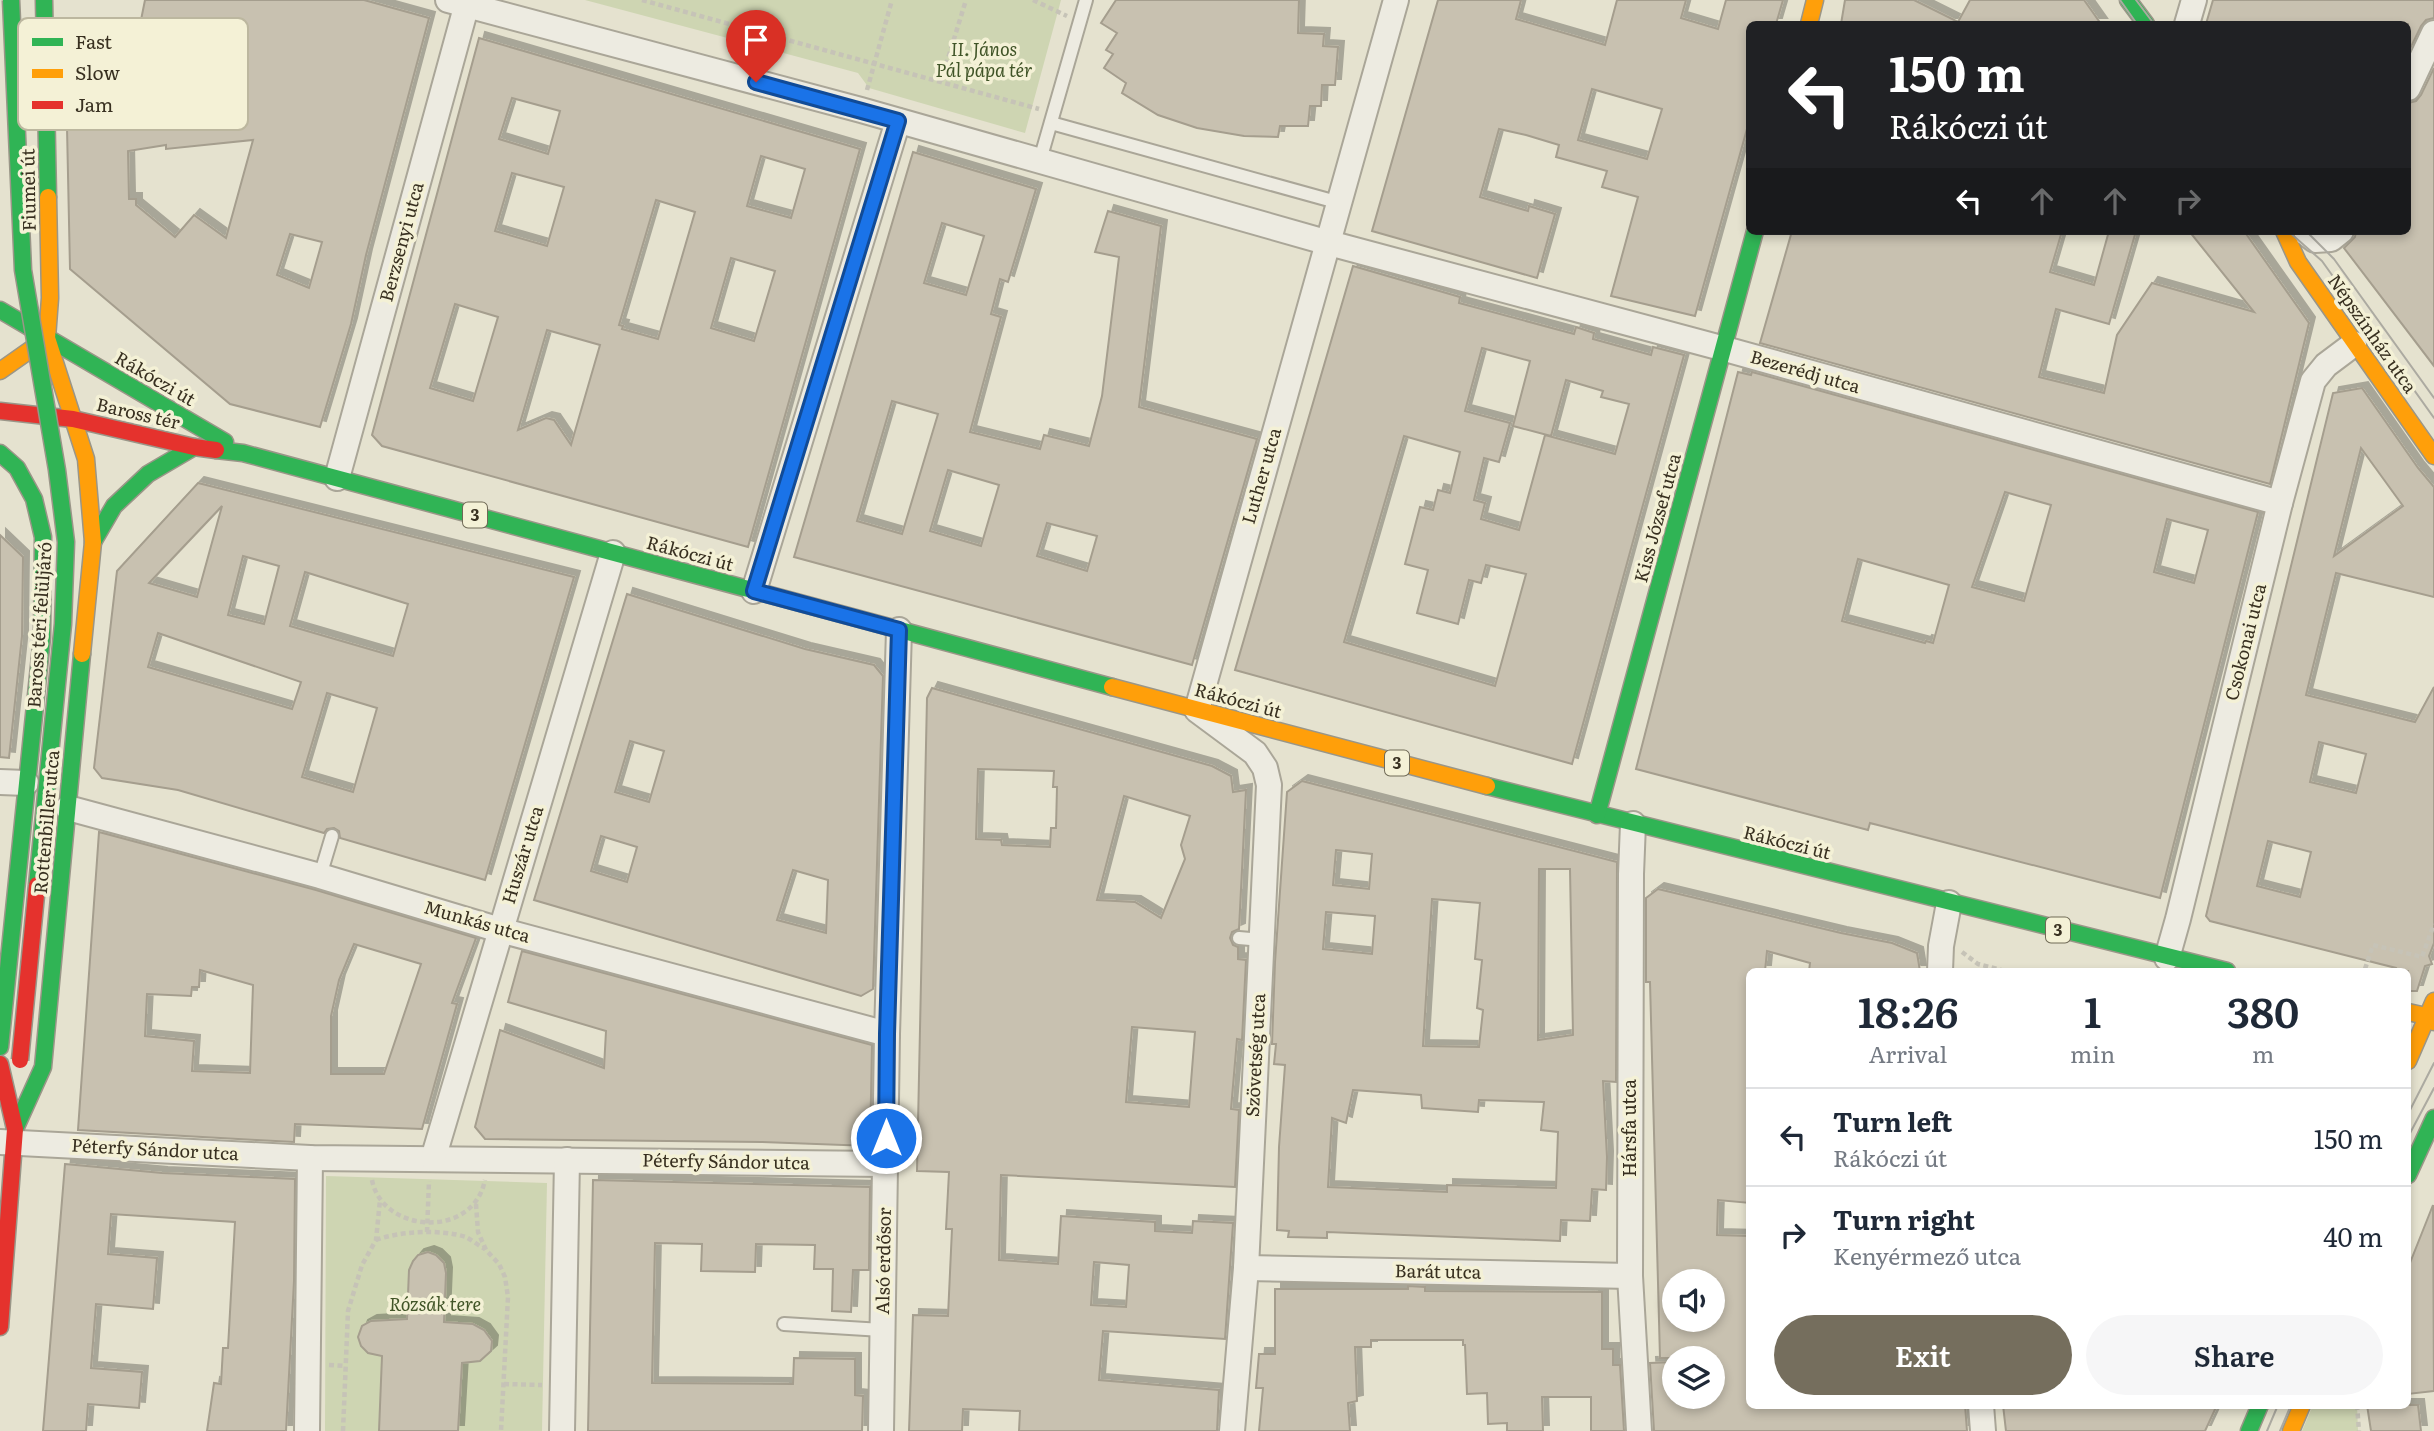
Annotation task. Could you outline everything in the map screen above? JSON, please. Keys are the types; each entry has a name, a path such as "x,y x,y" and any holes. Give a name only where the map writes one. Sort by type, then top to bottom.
{"street":[{"name":"Baross téri felüljáró","path":"10,1138 63,624 66,542 57,470 23,270 11,0"},
{"name":"Fiumei út","path":"44,0 44,18"},
{"path":"461,2 861,110 1329,243 1396,0"},
{"path":"1810,21 1815,0"},
{"path":"2128,0 2144,21"},
{"path":"2188,21 2194,0"},
{"name":"Berzsenyi utca","path":"337,478 461,2"},
{"path":"2411,82 2434,33"},
{"path":"754,591 898,121"},
{"name":"Fiumei út","path":"47,130 50,298 47,338"},
{"name":"Kiss József utca","path":"1597,815 1754,235"},
{"name":"Népszínház utca","path":"2286,235 2298,262 2434,456"},
{"path":"2308,235 2315,240 2323,240 2336,235"},
{"name":"Bezerédj utca","path":"1329,243 1725,349 2280,503"},
{"name":"Luther utca","path":"1197,710 1329,243"},
{"name":"3","path":"0,310 47,338"},
{"path":"7,356 47,338"},
{"name":"Baross tér","path":"47,338 73,419"},
{"name":"Rákóczi út","path":"47,338 243,453"},
{"name":"Csokonai utca","path":"2167,958 2280,503 2313,382 2326,365 2354,344"},
{"name":"Baross tér","path":"7,356 53,360 99,369"},
{"name":"Baross tér","path":"0,411 73,419 194,447"},
{"name":"Rottenbiller utca","path":"10,1138 43,1067 93,542 86,459 73,419"},
{"path":"93,542 114,506 148,474 194,447"},
{"name":"Rákóczi út","path":"194,447 243,453 1597,815 2213,968"},
{"name":"Rottenbiller utca","path":"0,453 17,468 34,499 43,537 42,637 0,1047"},
{"name":"Huszár utca","path":"433,1158 613,553"},
{"name":"Alsó erdősor","path":"881,1431 887,1034 899,630"},
{"name":"Szövetség utca","path":"1197,710 1255,754 1265,768 1269,785 1250,939 1247,1268 1232,1431"},
{"path":"0,782 26,783"},
{"name":"Munkás utca","path":"68,808 320,876 500,930 887,1034"},
{"name":"Hársfa utca","path":"1633,824 1630,1276 1639,1431"},
{"path":"1940,968 1941,946 1949,903"},
{"path":"2411,1012 2432,1013 2411,1055"},
{"name":"Rottenbiller utca","path":"0,1064 10,1138 0,1327"},
{"path":"2411,1168 2434,1118"},
{"name":"Péterfy Sándor utca","path":"10,1138 310,1157"},
{"path":"307,1431 310,1157 567,1160 562,1431"},
{"name":"Péterfy Sándor utca","path":"567,1160 886,1164"},
{"name":"Barát utca","path":"1247,1268 1630,1276"},
{"path":"1981,1409 1983,1431"},
{"path":"2249,1431 2258,1409"},
{"path":"2291,1431 2300,1409"}],"lane":[{"path":"1040,160 1086,0"},
{"path":"1052,118 1340,203"},
{"path":"38,513 53,498 71,497 92,514"},
{"path":"320,876 332,835"},
{"path":"784,1324 882,1330"}],"path":[{"path":"642,0 940,81 1052,118"},
{"path":"861,110 892,0"},
{"path":"940,81 966,0"},
{"path":"1033,0 1080,21"},
{"path":"2365,968 2373,945 2422,957 2434,926"},
{"path":"1960,950 1978,964 1993,968"},
{"path":"372,1158 374,1190 380,1200 401,1217 428,1221 452,1220 465,1214 476,1204 485,1181 485,1159"},
{"path":"427,1232 433,1158"},
{"path":"343,1431 348,1311 362,1265 376,1240 380,1200"},
{"path":"476,1204 478,1232 486,1250"},
{"path":"376,1240 395,1233 427,1232 466,1238 486,1250 499,1264 505,1277 508,1297 501,1431"},
{"path":"504,1384 563,1386"},
{"path":"2357,1409 2359,1431"}],"green space":[{"name":"II. János Pál pápa tér","path":"585,0 1061,0 1025,133 869,88 858,73"},
{"name":"Rózsák tere","path":"326,1176 547,1183 542,1431 325,1431"},
{"path":"2311,1409 2357,1409 2358,1431 2302,1431"}],"building":[{"path":"145,0 364,0 429,18 366,255 351,324 320,427 230,404 70,269 67,130 248,130 248,18 141,18","holes":["253,140 226,238 194,215 175,237 136,205 136,199 129,199 128,151 166,145 166,149","290,234 322,242 309,288 277,275"]},
{"path":"1116,0 1299,0 1298,33 1324,34 1323,46 1338,47 1335,85 1322,85 1321,106 1310,106 1308,126 1280,126 1278,137 1244,136 1197,128 1158,115 1122,93 1126,83 1104,68 1113,54 1106,50 1117,33 1101,23"},
{"path":"1438,0 1521,0 1516,19 1605,45 1617,0 1686,0 1681,18 1718,29 1726,0 1783,0 1777,21 1746,21 1746,132 1695,316 1611,296 1638,197 1602,187 1607,171 1556,157 1559,145 1499,129 1480,197 1528,211 1529,206 1555,214 1537,278 1372,231","holes":["1592,89 1662,109 1647,159 1578,140"]},
{"path":"1845,0 1914,0 1956,21 1842,21"},
{"path":"1970,0 2084,0 2099,21 1959,21"},
{"path":"2213,0 2434,0 2434,18 2426,20 2421,26 2411,47 2411,21 2207,21"},
{"path":"479,38 860,149 748,547 382,446 372,435","holes":["512,98 560,111 548,154 499,139","761,156 805,169 791,218 747,206","512,173 564,187 547,246 495,231","656,200 695,212 658,339 622,329 623,326 619,325","731,258 775,271 754,341 711,328","455,304 498,317 473,401 430,388","547,330 600,345 571,445 554,420 546,418 518,430"]},
{"path":"2434,68 2434,366 2344,248 2355,235 2411,235 2411,102 2421,95"},
{"path":"913,152 1036,189 1008,282 1000,279 991,314 1001,317 970,432 1040,449 1044,435 1089,446 1102,396 1119,257 1095,252 1108,211 1161,226 1139,407 1257,439 1192,665 794,557","holes":["942,223 984,236 966,295 924,283","892,401 938,414 902,534 857,521","948,470 999,485 981,546 930,531","1047,523 1097,536 1087,571 1037,556"]},
{"path":"1791,235 2061,235 2050,272 2094,285 2108,235 2135,235 2109,324 2056,309 2039,377 2104,393 2117,335 2152,283 2254,312 2192,235 2247,235 2309,323 2270,484 1760,343"},
{"path":"1353,266 1460,297 1459,303 1574,334 1576,327 1594,333 1593,339 1651,355 1653,347 1684,355 1572,764 1235,670","holes":["1482,348 1530,361 1513,426 1551,436 1566,380 1603,391 1601,397 1629,404 1615,454 1545,435 1519,530 1481,519 1485,503 1474,500 1484,458 1499,462 1510,423 1465,411","1404,436 1460,452 1450,493 1438,490 1433,510 1420,507 1405,564 1428,570 1417,613 1458,624 1469,580 1481,583 1486,565 1526,574 1495,686 1344,642"]},
{"path":"1738,372 1751,375 1752,372 2258,512 2160,898 1870,823 1868,830 1636,769","holes":["2005,492 2051,505 2024,601 1972,587","2167,519 2208,530 2194,583 2154,572","1858,559 1949,585 1933,643 1842,621"]},
{"path":"2362,388 2434,487 2434,597 2336,573 2306,695 2415,722 2434,687 2434,943 2429,956 2432,964 2425,966 2417,991 2411,991 2411,968 2396,968 2210,921 2206,916 2333,393","holes":["2361,448 2403,506 2334,556","2319,742 2366,754 2356,793 2310,782","2268,841 2311,852 2300,897 2257,886"]},
{"path":"198,483 574,577 485,880 340,838 339,831 334,828 327,829 324,833 178,790 102,778 94,768 117,571","holes":["222,506 197,597 149,583","243,556 279,566 264,624 228,615","305,572 408,604 393,656 290,626","158,633 301,682 292,709 148,667","327,693 377,708 353,792 302,777"]},
{"path":"0,535 23,557 22,636 9,758 0,757"},
{"path":"627,594 805,649 874,665 883,676 873,989 861,996 534,900","holes":["630,741 664,751 649,802 615,792","601,836 637,847 627,882 591,871","793,870 828,880 826,933 777,920"]},
{"path":"932,688 1212,766 1231,776 1233,792 1246,790 1239,929 1232,932 1230,938 1233,945 1238,947 1238,959 1246,960 1242,1040 1237,1039 1231,1109 1239,1110 1235,1187 1001,1175 999,1260 1058,1264 1061,1216 1155,1222 1155,1231 1192,1233 1193,1221 1233,1223 1225,1339 1103,1331 1099,1380 1219,1390 1217,1431 1019,1431 1020,1411 963,1409 962,1431 909,1431 913,1315 948,1316 952,1229 946,1229 949,1172 917,1171 927,698","holes":["978,769 1054,771 1053,787 1057,787 1056,828 1051,828 1050,847 1002,845 1001,840 976,839","1124,796 1190,816 1181,845 1185,859 1161,918 1135,902 1097,900","1132,1027 1195,1032 1189,1107 1126,1102","1094,1262 1129,1265 1126,1307 1091,1305"]},
{"path":"1302,781 1617,862 1616,1082 1603,1081 1606,1190 1592,1189 1590,1221 1561,1220 1560,1241 1327,1232 1327,1238 1288,1237 1289,1231 1277,1230 1285,1065 1274,1064 1276,1044 1272,1044 1287,792","holes":["1336,850 1372,854 1369,889 1333,885","1539,869 1570,869 1573,1035 1538,1040","1432,899 1480,903 1475,959 1482,960 1477,1008 1483,1010 1479,1047 1423,1046","1326,912 1375,916 1372,954 1323,949","1353,1090 1421,1095 1422,1108 1478,1112 1479,1100 1544,1102 1541,1130 1558,1132 1556,1188 1447,1185 1447,1192 1328,1187 1332,1118 1346,1123"]},
{"path":"99,832 316,890 476,938 452,1003 457,1004 422,1129 295,1124 294,1142 78,1130","holes":["354,944 421,964 384,1074 331,1074 331,1016 339,980","200,970 253,985 250,1073 192,1071 194,1041 145,1036 147,994 191,996 192,987 199,987"]},
{"path":"1658,889 1892,943 1917,953 1920,968 1809,968 1810,963 1767,951 1765,968 1746,968 1746,1203 1718,1200 1717,1235 1746,1236 1746,1409 1965,1409 1967,1431 1654,1431 1650,1363 1662,1363 1662,1409 1725,1409 1725,1346 1662,1346 1660,1358 1650,982 1646,982 1646,898"},
{"path":"522,951 872,1045 870,1146 485,1139 475,1127 500,1030 604,1068 606,1031 508,1002"},
{"path":"65,1164 162,1173 295,1179 294,1281 286,1431 207,1431 214,1383 221,1384 223,1348 228,1348 235,1222 111,1214 108,1254 157,1258 153,1309 96,1304 91,1368 142,1372 139,1408 88,1404 86,1431 43,1431"},
{"path":"593,1180 870,1187 869,1270 853,1270 851,1312 832,1311 833,1269 814,1269 815,1245 756,1244 755,1272 701,1271 702,1244 655,1243 652,1383 793,1384 794,1358 855,1359 855,1395 863,1396 862,1431 588,1431"},
{"path":"2433,1205 2434,1391 2411,1394 2411,1260"},
{"path":"428,1252 444,1263 444,1322 473,1324 484,1330 492,1341 491,1351 480,1361 462,1363 458,1431 379,1431 382,1356 368,1353 361,1346 358,1337 362,1326 371,1321 407,1319 409,1270 418,1255"},
{"path":"1408,1286 1425,1287 1425,1291 1602,1292 1602,1349 1613,1349 1613,1365 1620,1365 1624,1431 1591,1431 1591,1397 1542,1397 1543,1431 1507,1431 1507,1423 1488,1424 1487,1393 1467,1394 1463,1340 1371,1340 1371,1347 1355,1347 1357,1401 1348,1403 1350,1431 1259,1431 1263,1388 1256,1388 1259,1354 1275,1354 1275,1289 1408,1289"},
{"path":"2411,1405 2418,1405 2421,1431 2371,1431 2368,1409 2411,1409"},
{"path":"2003,1409 2215,1409 2205,1431 2006,1431"}],"tram line":[{"path":"2120,0 2135,21"},
{"path":"2136,0 2152,21"},
{"path":"2293,235 2322,261 2434,418"},
{"path":"2310,235 2334,259 2434,398"},
{"path":"2411,1108 2434,1063"},
{"path":"2411,1131 2434,1088"},
{"path":"2267,1431 2276,1409"},
{"path":"2280,1431 2289,1409"}],"traffic: fast":[{"path":"11,0 23,270 57,470 66,542 63,624 37,885"},
{"path":"44,0 44,18"},
{"path":"2128,0 2144,21"},
{"path":"47,130 48,197"},
{"path":"1597,815 1754,235"},
{"path":"0,310 225,442"},
{"path":"93,542 114,506 148,474 194,447"},
{"path":"216,450 243,453 1112,687"},
{"path":"0,453 17,468 34,499 43,537 42,637 0,1047"},
{"path":"15,1129 43,1067 82,654"},
{"path":"1487,786 2215,968"},
{"path":"2411,1168 2434,1118"},
{"path":"2249,1431 2258,1409"}],"traffic: slow":[{"path":"1810,21 1815,0"},
{"path":"48,197 50,298 47,338 86,459 93,542 82,654"},
{"path":"2286,235 2298,262 2434,456"},
{"path":"0,371 47,338"},
{"path":"1112,687 1487,786"},
{"path":"2411,1054 2434,1001"},
{"path":"2411,1013 2426,1016 2434,1022"},
{"path":"2291,1431 2300,1409"}],"traffic: jam":[{"path":"0,411 73,419 216,450"},
{"path":"20,1060 37,885"},
{"path":"0,1064 15,1129 0,1327"}],"route":[{"path":"756,82 898,121 754,591 899,630 886,1138"}]}
